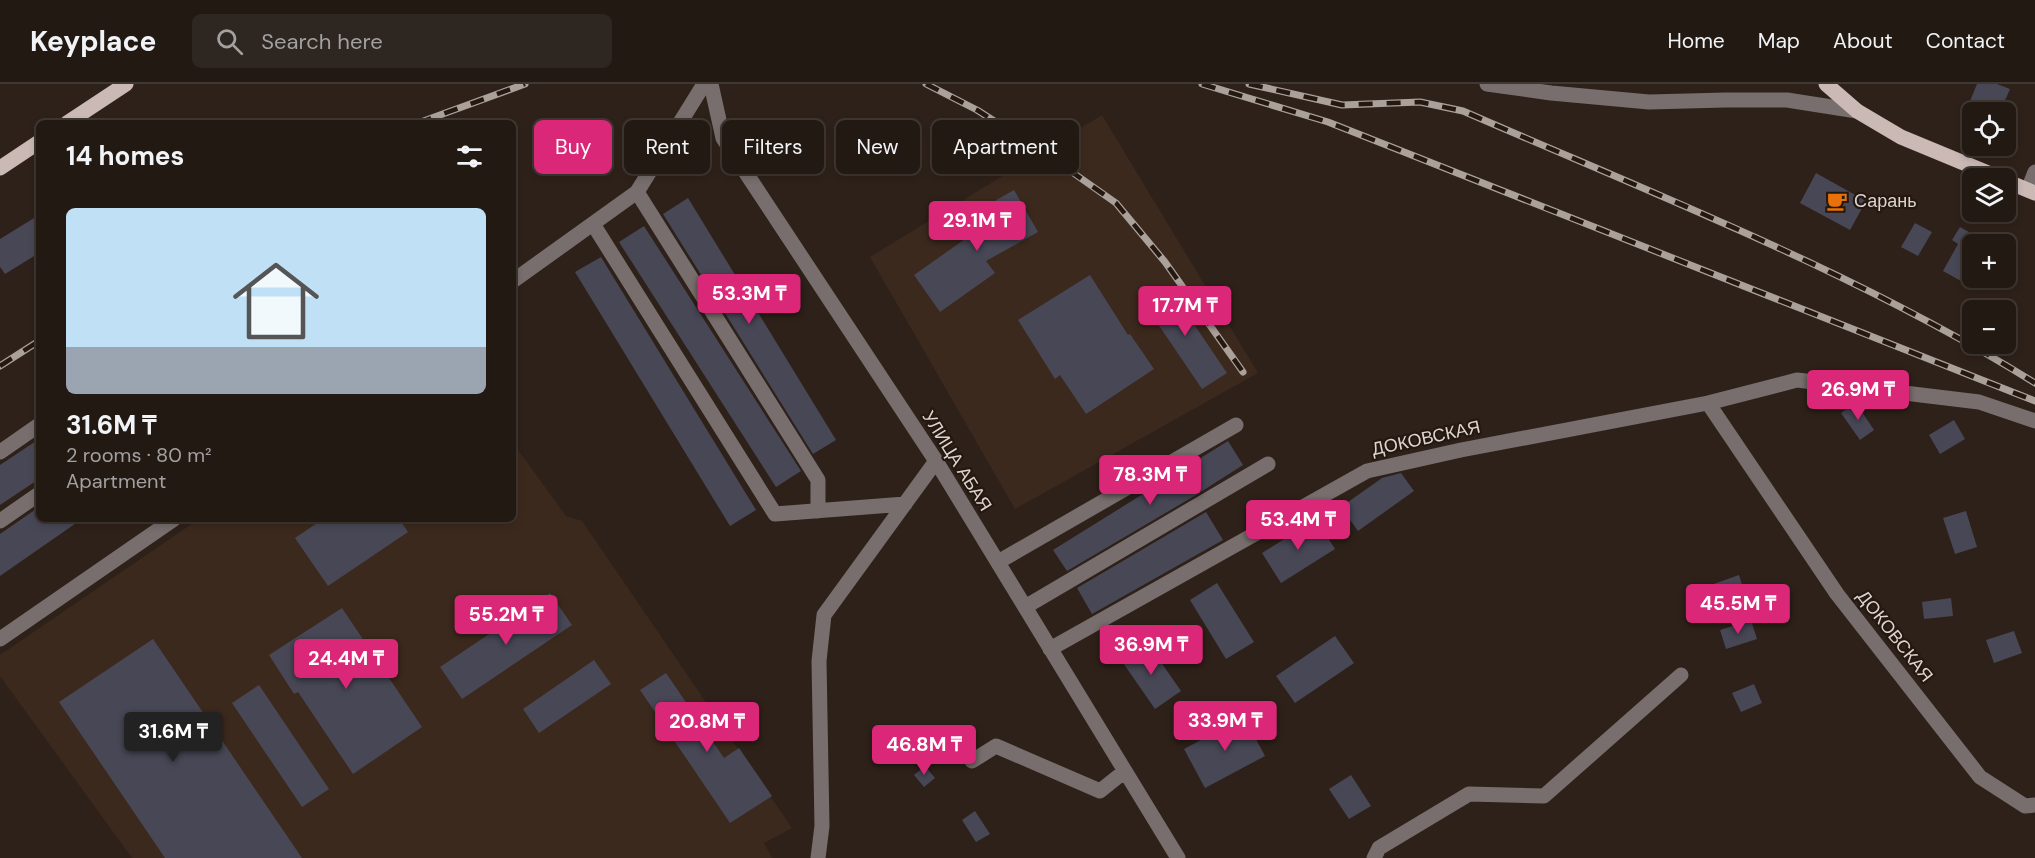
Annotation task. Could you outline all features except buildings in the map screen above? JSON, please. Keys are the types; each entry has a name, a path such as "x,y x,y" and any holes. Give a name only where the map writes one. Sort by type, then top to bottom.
{"main road":[{"path":"71,120 109,89 126,84"},
{"path":"1826,84 1857,111 1901,137 1976,168"},
{"path":"0,168 36,144"},
{"path":"2016,185 2031,191"}],"street":[{"path":"516,279 638,192 704,84"},
{"name":"УЛИЦА АБАЯ","path":"711,84 723,138 936,461 1178,858"},
{"path":"1487,84 1551,93 1650,102 1787,100 1857,111"},
{"path":"2031,191 2035,172"},
{"path":"638,192 818,480 818,511"},
{"path":"593,224 775,514 905,504"},
{"name":"ДОКОВСКАЯ","path":"1050,649 1367,471 1461,450 1708,403 1797,380 1979,402 2035,420"},
{"name":"ДОКОВСКАЯ","path":"1708,403 1837,594 1980,777 2025,806 2035,805"},
{"path":"998,562 1236,425"},
{"path":"0,452 36,427"},
{"path":"818,858 822,826 819,661 824,615 936,461"},
{"path":"1025,607 1268,464"},
{"path":"0,520 36,496"},
{"path":"0,639 170,522"},
{"path":"1374,858 1379,848 1469,794 1544,796 1681,675"},
{"path":"972,761 996,746 1100,790 1125,771"}],"shaded area":[{"path":"1102,115 1258,373 1015,509 870,257 1006,174 1079,174 1079,129"},
{"path":"516,447 566,516 582,521 792,828 764,843 772,858 132,858 0,676 0,655 195,522 516,522"}],"railway":[{"path":"426,120 525,84"},
{"path":"926,84 977,110 1052,158 1116,203 1165,262 1243,372"},
{"path":"1202,84 1328,122 2035,401"},
{"path":"1249,84 1342,105 1420,102 1463,111 1826,270 1897,305 2035,383"},
{"path":"0,366 36,343"}],"place":[{"name":"Сарань","path":"1837,201"}]}
